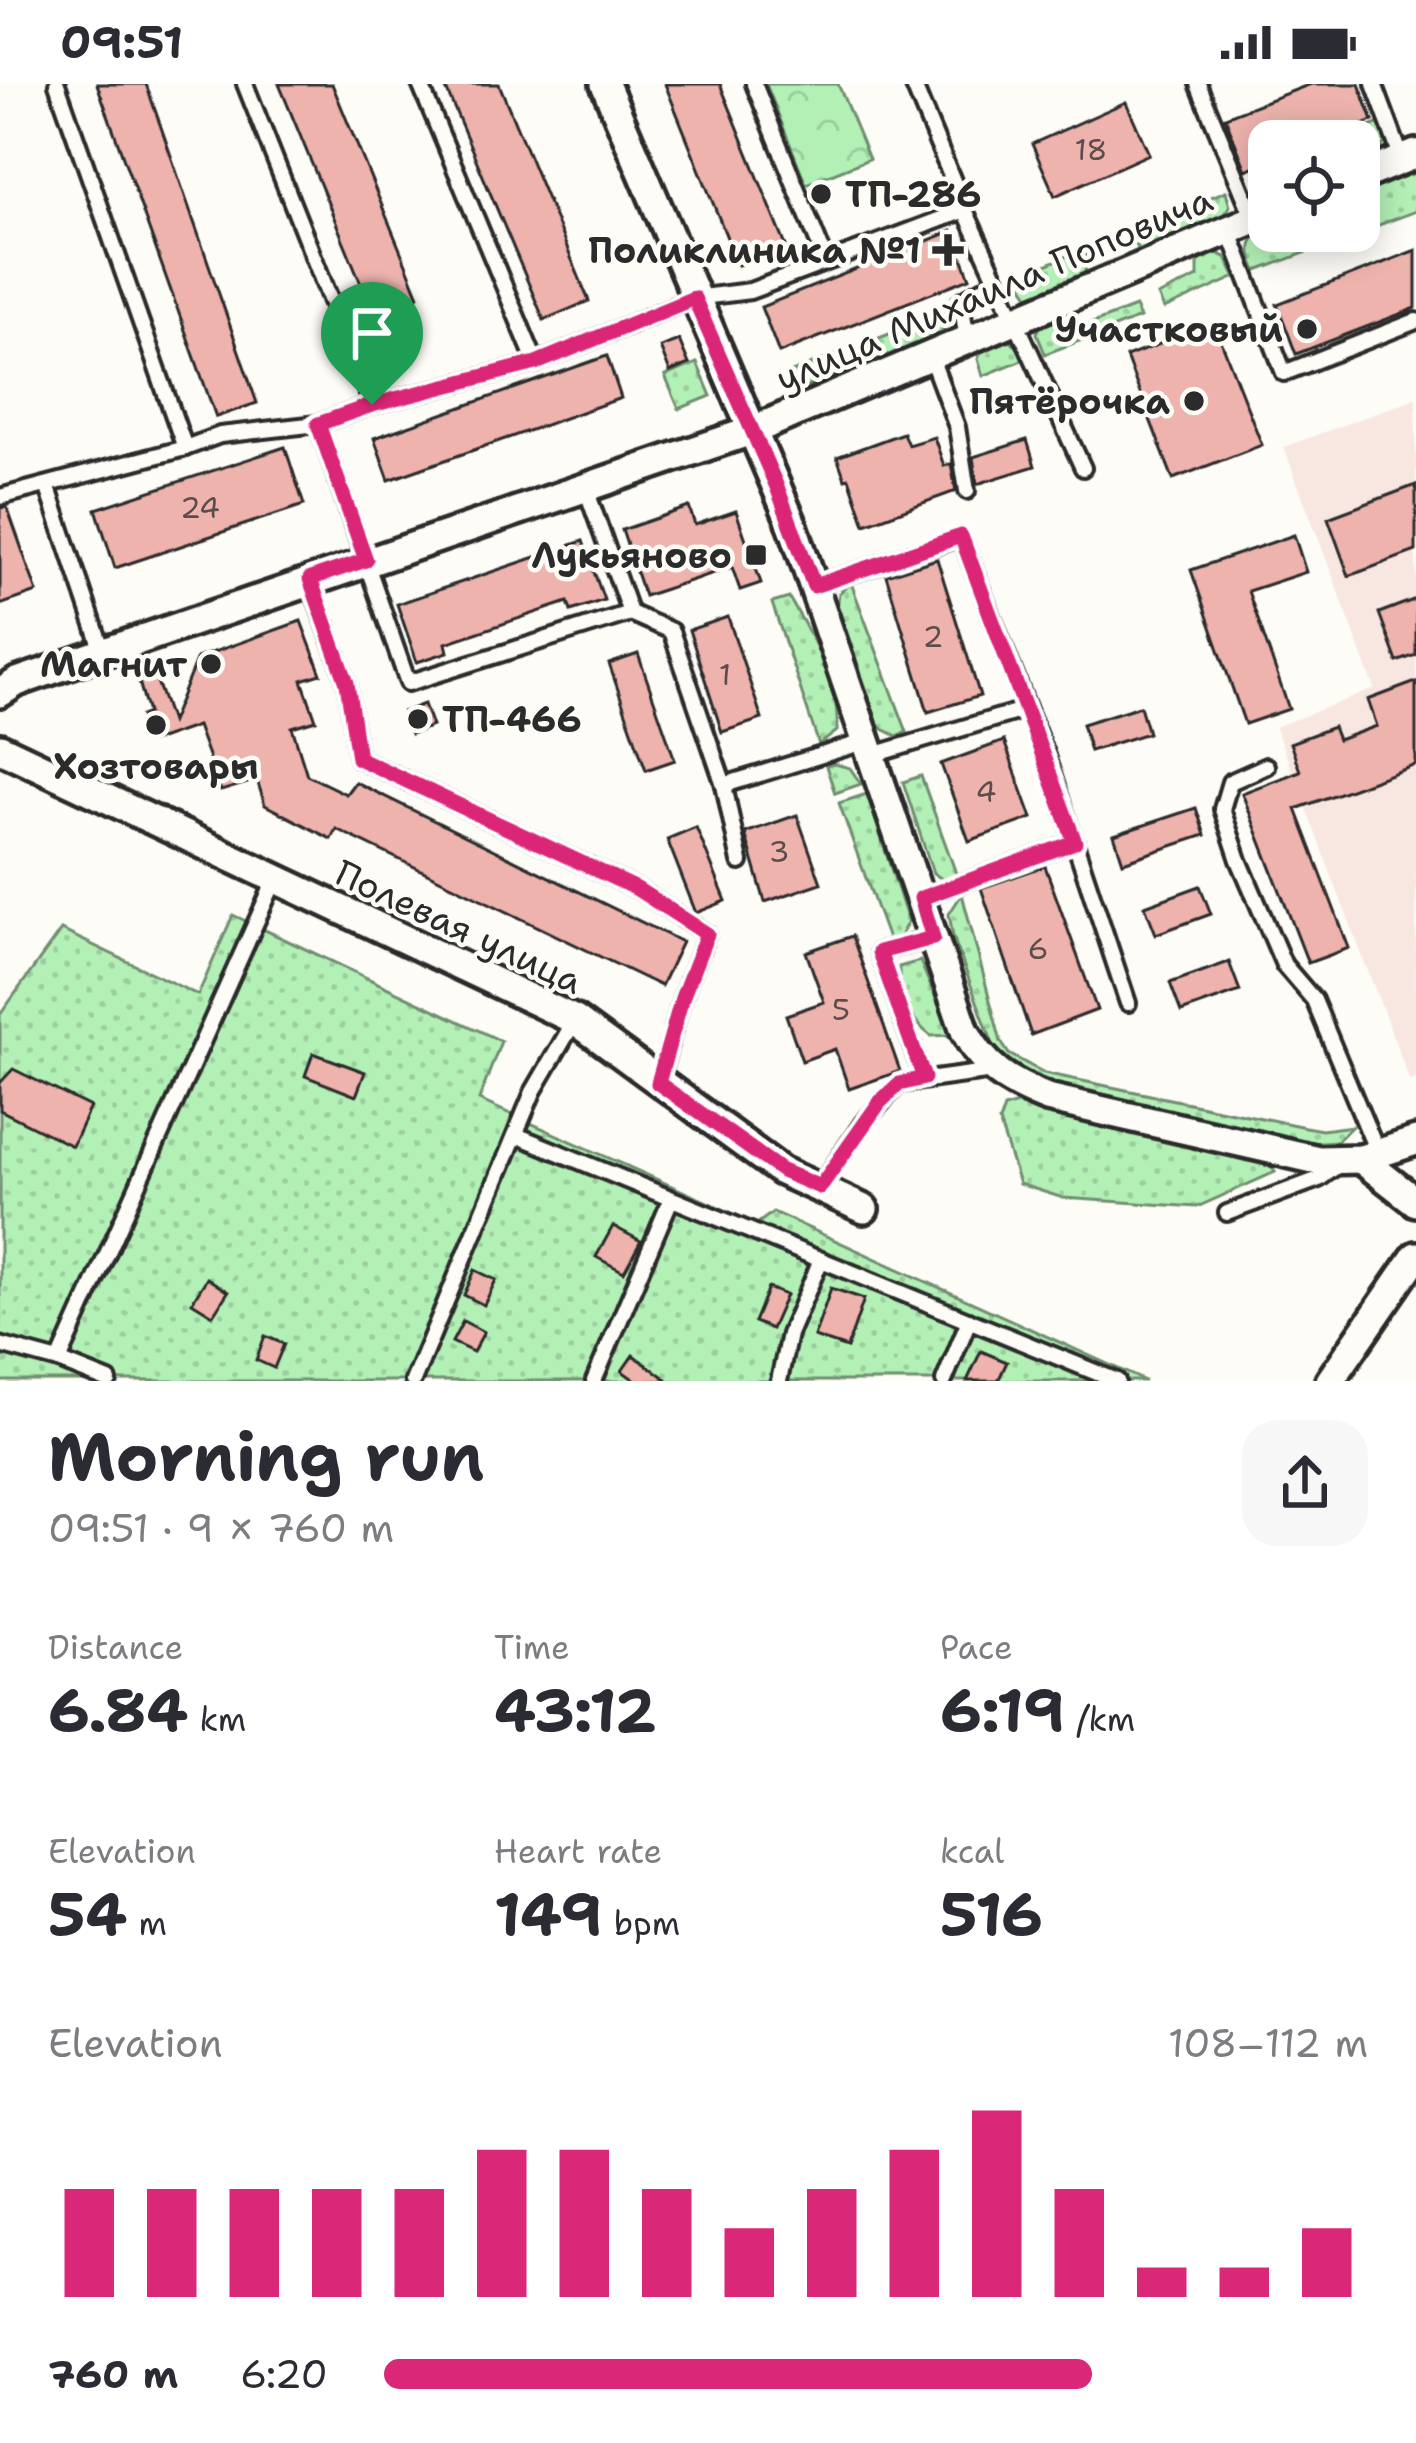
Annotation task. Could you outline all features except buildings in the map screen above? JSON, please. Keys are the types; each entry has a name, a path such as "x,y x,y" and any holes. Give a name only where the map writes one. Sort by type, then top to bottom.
{"street":[{"path":"605,84 793,526 965,1031 982,1060 993,1071 1047,1097 1318,1160 1361,1158 1416,1141"},
{"path":"1380,168 1409,157"},
{"name":"улица Михаила Поповича","path":"0,693 17,682 310,579 751,430 1248,221"},
{"name":"Полевая улица","path":"0,748 574,1020 782,1171 864,1209"},
{"path":"1361,1158 1416,1202"},
{"path":"1330,1381 1416,1256"}],"lane":[{"path":"57,84 185,448"},
{"path":"245,84 372,405"},
{"path":"420,84 536,363"},
{"path":"754,84 826,261"},
{"path":"913,84 964,211 1083,468"},
{"path":"1198,84 1248,212"},
{"path":"1374,84 1409,157"},
{"path":"0,497 220,435 318,424 372,405 536,363 694,298 750,291 964,211"},
{"path":"1258,252 1284,373 1416,321"},
{"path":"967,340 961,301 996,281"},
{"path":"929,355 957,427 967,491"},
{"path":"318,424 408,683 630,613 671,631 724,784 740,862"},
{"path":"46,484 103,652"},
{"path":"585,486 630,613"},
{"path":"814,586 961,536 1075,842 1128,1003"},
{"path":"310,579 347,683 358,758 637,889 707,934 682,998 658,1083"},
{"path":"724,784 1026,709"},
{"path":"1227,1213 1361,1158 1314,1000 1283,965 1222,809 1230,782 1267,766"},
{"path":"921,898 1075,842"},
{"path":"58,1361 275,880"},
{"path":"924,1078 879,952 933,938"},
{"path":"413,1381 533,1092 574,1020"},
{"path":"820,1187 880,1102 899,1084 993,1071"},
{"path":"516,1136 1117,1381"},
{"path":"594,1381 671,1199"},
{"path":"779,1381 789,1334 821,1260"},
{"path":"944,1381 969,1321"},
{"path":"0,1345 109,1381"}],"shaded area":[{"path":"1416,398 1416,1079 1410,1081 1275,727 1375,689 1284,447"}],"green space":[{"path":"766,84 838,84 869,159 806,184"},
{"path":"1416,171 1416,211 1380,225 1380,185"},
{"path":"1226,191 1230,206 1220,221 1149,251 1140,251 1124,232"},
{"path":"1086,248 1085,276 1032,299 1017,277"},
{"path":"1214,252 1226,257 1236,277 1164,309 1158,296 1198,277 1198,262"},
{"path":"1252,252 1307,252 1257,271"},
{"path":"1135,307 1140,318 1045,354 1037,333 1058,314 1067,333"},
{"path":"951,310 948,325 933,340 798,390 792,372"},
{"path":"1007,336 1027,358 983,376 978,359 982,348"},
{"path":"697,363 711,396 679,409 665,376"},
{"path":"851,583 907,732 897,736 879,727 837,609 839,593"},
{"path":"789,598 816,645 834,695 837,731 819,745 772,603"},
{"path":"826,766 850,768 861,784 835,793"},
{"path":"921,776 958,879 942,879 933,873 903,782"},
{"path":"867,794 908,921 890,945 839,803"},
{"path":"962,894 1001,1042 1009,1054 1044,1073 1322,1130 1352,1126 1337,1141 1307,1143 1058,1088 1019,1071 994,1047 953,937 949,914"},
{"path":"233,915 501,1041 479,1100 757,1224 773,1212 1145,1381 0,1381 0,1015 61,930 198,995"},
{"path":"920,961 951,1035 931,1036 907,1005 899,967"},
{"path":"1017,1104 1271,1166 1275,1172 1197,1207 1063,1198 1019,1184 999,1122 1004,1108"}],"place":[{"name":"ТП-286","path":"821,194"},
{"name":"Поликлиника №1","path":"948,250"},
{"name":"Участковый","path":"1307,329"},
{"name":"Пятёрочка","path":"1194,401"},
{"name":"Лукьяново","path":"756,555"},
{"name":"Магнит","path":"211,664"},
{"name":"ТП-466","path":"418,719"},
{"name":"Хозтовары","path":"156,725"}],"route":[{"path":"694,298 777,487 814,586 961,536 1075,842 921,898 933,938 879,952 924,1078 899,1084 880,1102 820,1187 782,1171 658,1083 682,998 707,934 637,889 358,758 347,683 310,579 366,560 318,424 372,405 536,363 694,298"}]}
